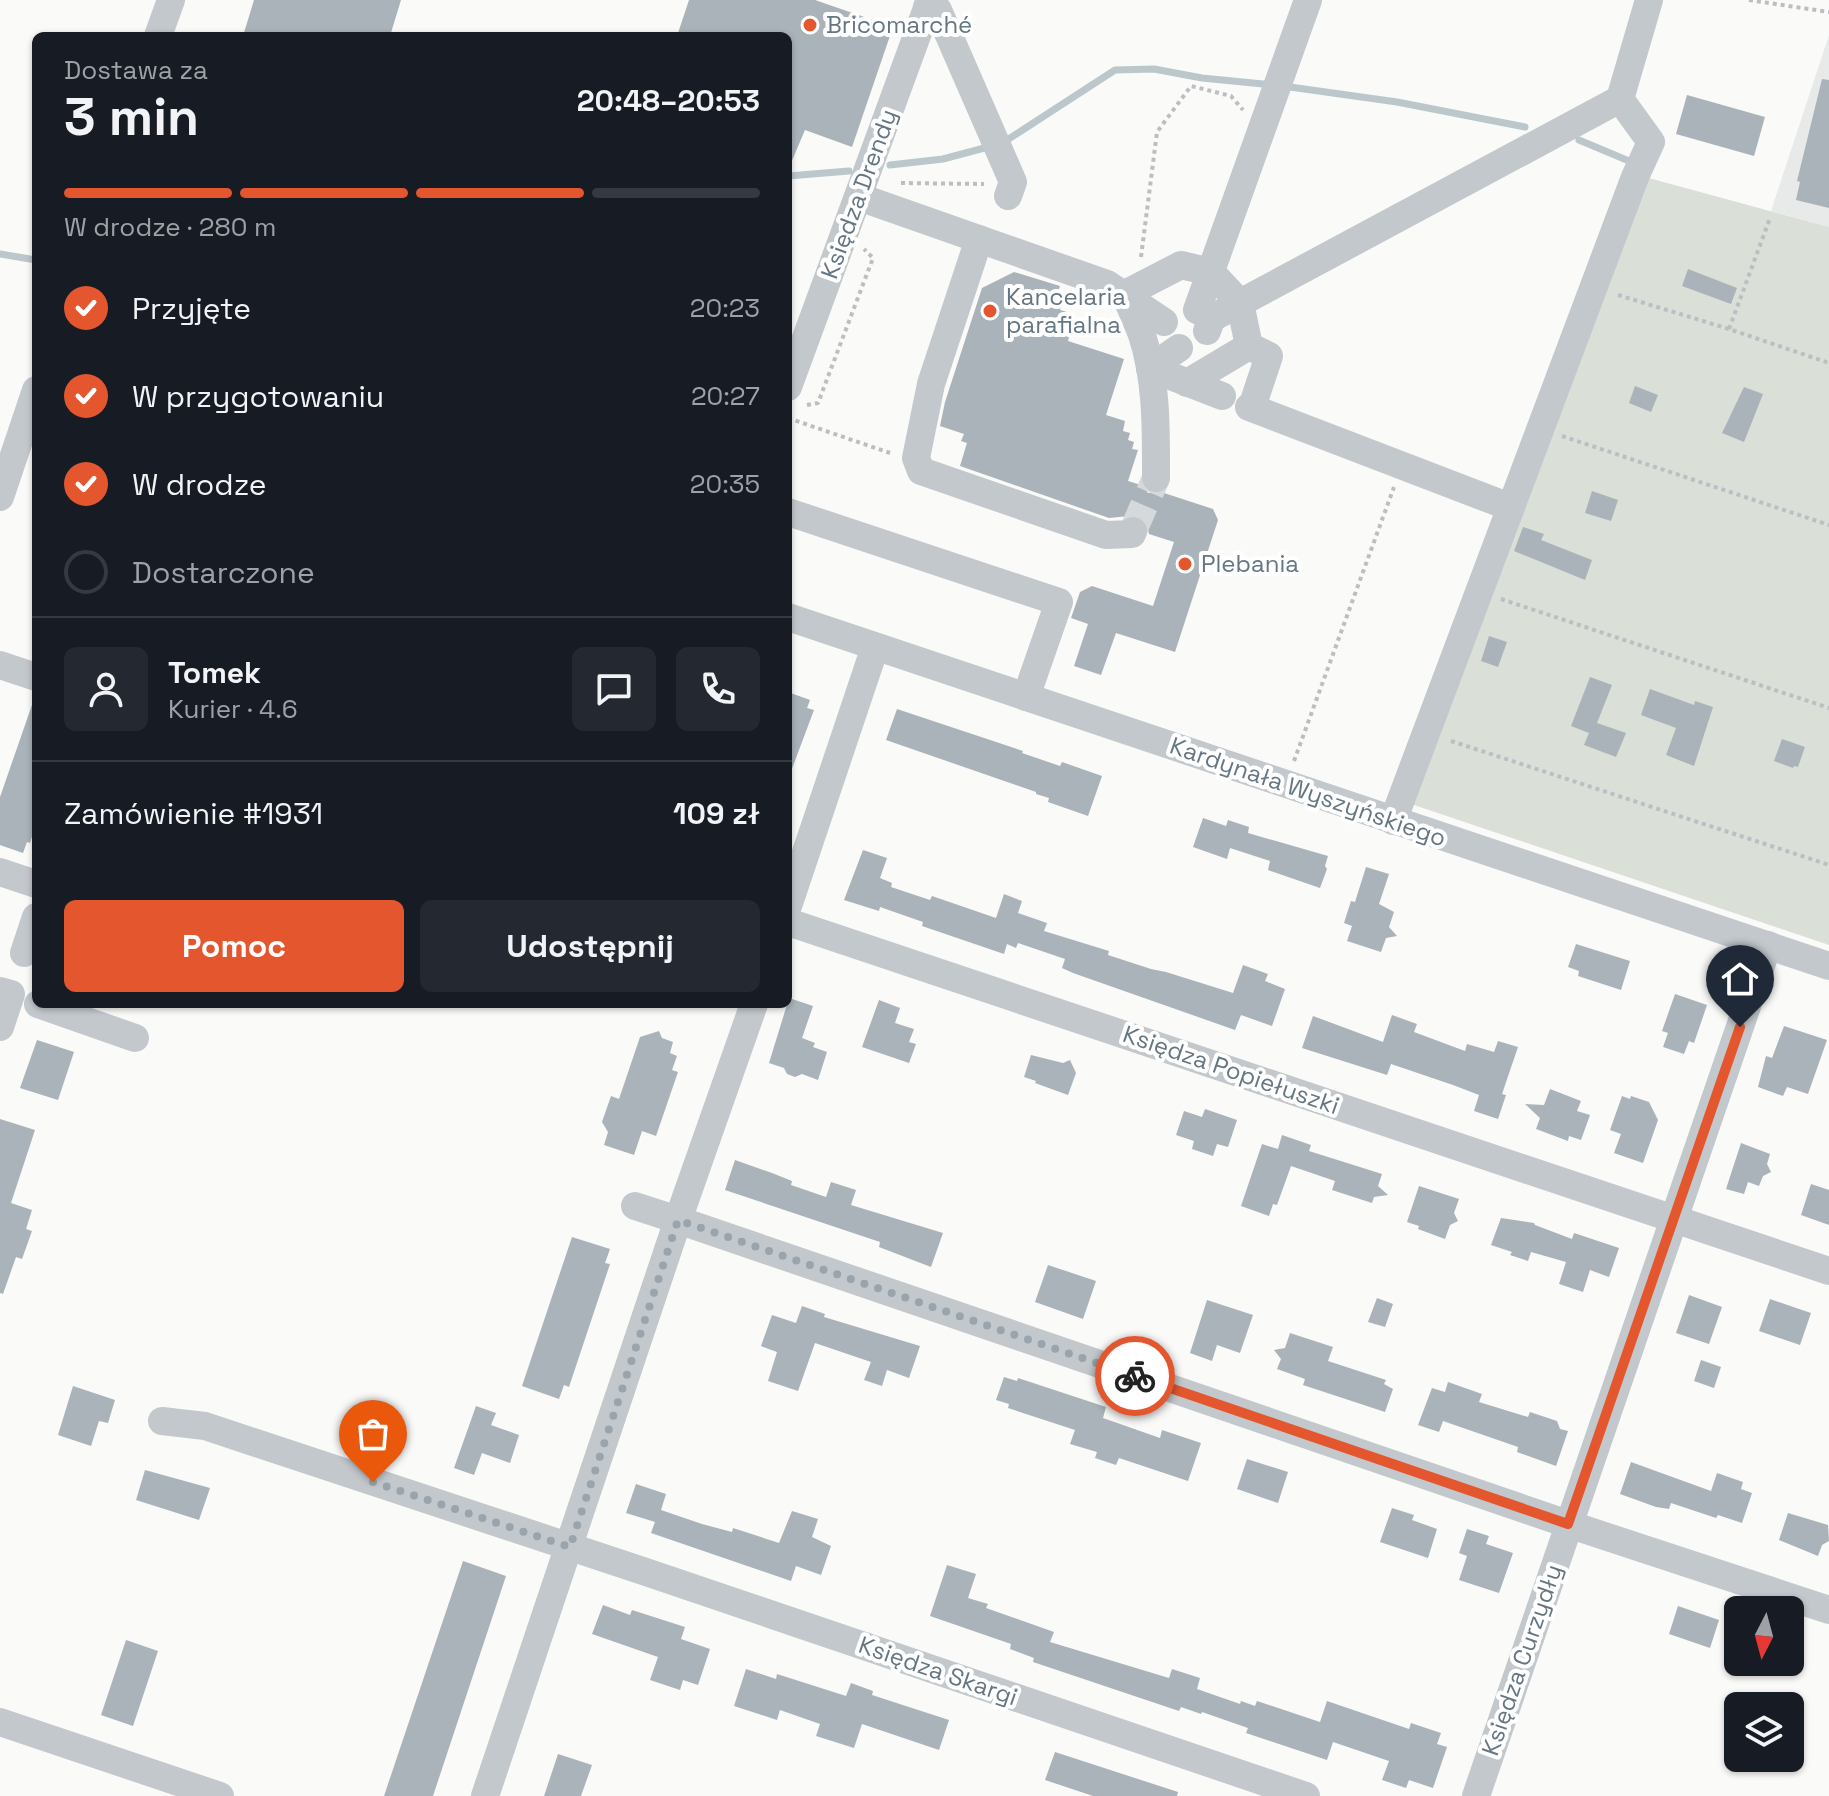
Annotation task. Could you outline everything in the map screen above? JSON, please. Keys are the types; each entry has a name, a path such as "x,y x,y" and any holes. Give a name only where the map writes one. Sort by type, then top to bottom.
{"street":[{"path":"159,32 171,0"},
{"path":"1308,0 1197,310 1210,325 1240,303 1620,99 1649,0"},
{"path":"928,4 938,10 1013,182 1009,194"},
{"name":"Księdza Drendy","path":"796,396 872,202 928,4"},
{"path":"1393,821 1651,142 1620,99"},
{"path":"872,202 989,237 1116,289 1164,322"},
{"path":"989,237 931,384 916,458 921,471 1106,535 1132,534 1133,531"},
{"path":"1116,289 1181,265 1211,272 1240,303 1249,346"},
{"path":"1116,289 1142,335 1150,368 1157,416 1156,478"},
{"path":"1187,383 1249,346"},
{"path":"1249,346 1269,356 1252,402 1402,466 1510,507"},
{"path":"1150,368 1179,348"},
{"path":"1150,368 1222,396"},
{"path":"0,497 32,402"},
{"path":"792,513 1059,602 1026,697"},
{"name":"Kardynała Wyszyńskiego","path":"792,618 1829,966"},
{"path":"792,894 875,647"},
{"path":"0,665 32,676"},
{"path":"0,872 32,883"},
{"name":"Księdza Popiełuszki","path":"792,923 1829,1271"},
{"path":"24,953 32,929"},
{"path":"1674,1218 1768,945"},
{"path":"0,1027 21,998"},
{"path":"50,1008 135,1038"},
{"path":"485,1796 678,1220 753,1008"},
{"path":"635,1206 1829,1610"},
{"name":"Księdza Curzydły","path":"1476,1796 1674,1218"},
{"name":"Księdza Skargi","path":"162,1421 205,1426 1306,1796"},
{"path":"0,1722 220,1796"}],"path":[{"path":"1749,0 1829,12"},
{"path":"1144,251 1157,132 1191,86 1231,96 1262,129"},
{"path":"872,202 902,183 988,184 1009,194"},
{"path":"1729,329 1770,218"},
{"path":"796,396 818,403 873,258 862,248"},
{"path":"1593,288 1829,363"},
{"path":"792,419 896,455"},
{"path":"1540,429 1829,525"},
{"path":"1291,771 1402,466"},
{"path":"1478,592 1829,708"},
{"path":"1426,732 1829,865"}],"shaded area":[{"path":"1829,35 1829,227 1771,211"},
{"path":"1645,177 1829,227 1829,945 1411,804"}],"building":[{"path":"254,0 401,0 391,32 244,32"},
{"path":"689,0 815,0 893,27 852,147 805,130 792,161 792,32 678,32"},
{"path":"1822,79 1829,80 1829,208 1796,200 1800,182 1797,181"},
{"path":"1687,95 1765,117 1754,156 1676,134"},
{"path":"1688,269 1737,288 1731,304 1682,286"},
{"path":"1014,272 1060,286 1056,298 1063,300 1060,310 1067,312 1065,319 1073,321 1068,341 1124,359 1106,415 1125,421 1123,431 1130,433 1128,440 1134,442 1132,449 1138,450 1128,481 1141,485 1148,493 1164,493 1213,509 1218,520 1175,652 1116,633 1101,675 1074,666 1088,624 1071,618 1080,592 1092,586 1153,606 1174,542 1149,534 1146,520 1139,515 1109,518 960,466 967,443 961,441 964,434 940,426 982,288"},
{"path":"1635,386 1658,395 1651,412 1629,403"},
{"path":"1744,387 1763,394 1744,442 1722,433"},
{"path":"1592,491 1618,500 1611,521 1585,513"},
{"path":"1523,527 1544,534 1541,540 1592,560 1585,580 1514,551"},
{"path":"1489,636 1507,642 1498,667 1481,661"},
{"path":"1590,677 1612,685 1597,723 1626,733 1616,757 1584,745 1589,733 1571,726"},
{"path":"1650,689 1694,705 1695,701 1713,707 1694,766 1666,755 1676,728 1641,715"},
{"path":"792,693 810,700 807,708 814,710 792,769"},
{"path":"32,705 32,837 23,853 0,845 0,797"},
{"path":"897,709 1060,766 1062,762 1102,776 1088,816 1048,802 1049,798 1036,792 886,740"},
{"path":"1782,739 1805,747 1798,767 1774,761"},
{"path":"1203,818 1226,826 1228,820 1249,827 1248,833 1328,856 1320,888 1268,870 1270,861 1230,848 1227,859 1193,847"},
{"path":"863,850 887,858 880,878 892,883 891,887 930,900 932,896 996,918 1004,894 1022,901 1018,913 1047,923 1044,931 1109,951 1108,955 1151,969 1233,993 1243,965 1268,974 1265,981 1285,989 1272,1026 1241,1015 1235,1030 1073,973 1062,968 1065,959 1018,943 1016,948 1007,944 1004,954 922,926 923,922 880,907 879,911 844,900"},
{"path":"1366,867 1389,874 1379,904 1394,912 1389,927 1397,936 1386,938 1381,952 1347,941 1352,926 1344,923 1351,901 1355,902"},
{"path":"1576,944 1630,961 1621,990 1578,976 1579,971 1568,967"},
{"path":"1675,994 1707,1005 1694,1043 1689,1041 1684,1054 1663,1047 1668,1033 1662,1031"},
{"path":"792,999 813,1006 802,1038 815,1043 813,1047 827,1052 818,1080 802,1074 795,1077 787,1074 784,1068 769,1063 786,1008 792,1008"},
{"path":"879,1000 900,1008 895,1023 914,1029 909,1042 916,1044 909,1063 862,1047"},
{"path":"1392,1015 1417,1024 1414,1032 1465,1051 1467,1044 1494,1052 1498,1041 1518,1047 1502,1094 1506,1095 1498,1119 1474,1111 1479,1095 1453,1085 1391,1064 1387,1075 1302,1048 1313,1016 1383,1042"},
{"path":"1784,1026 1827,1040 1808,1094 1787,1087 1783,1096 1758,1087 1766,1056 1772,1058"},
{"path":"659,1031 662,1038 673,1042 670,1053 677,1056 672,1070 678,1072 656,1136 642,1131 634,1155 604,1145 608,1132 602,1122 611,1096 619,1099 640,1037"},
{"path":"37,1040 74,1052 58,1100 20,1088"},
{"path":"1031,1055 1063,1063 1070,1060 1076,1073 1068,1095 1024,1077"},
{"path":"1550,1089 1581,1101 1577,1111 1590,1115 1581,1140 1569,1136 1568,1141 1536,1129 1540,1118 1525,1104 1544,1105"},
{"path":"1622,1096 1649,1102 1658,1120 1643,1163 1614,1153 1621,1134 1610,1130"},
{"path":"1205,1109 1237,1120 1228,1147 1217,1144 1213,1156 1192,1149 1194,1141 1176,1135 1184,1111 1202,1117"},
{"path":"0,1119 35,1130 11,1203 32,1210 26,1229 32,1231 22,1259 16,1257 3,1294 0,1293"},
{"path":"1282,1135 1311,1145 1309,1151 1382,1174 1378,1186 1388,1195 1374,1197 1372,1203 1332,1190 1335,1181 1291,1166 1277,1205 1273,1204 1269,1216 1241,1206 1262,1144 1278,1149"},
{"path":"1741,1143 1770,1154 1767,1164 1771,1172 1763,1176 1759,1186 1748,1182 1744,1194 1726,1189"},
{"path":"735,1160 826,1197 831,1182 856,1190 851,1205 943,1233 931,1267 879,1247 880,1242 725,1190"},
{"path":"1811,1184 1829,1190 1829,1225 1801,1215"},
{"path":"1419,1186 1459,1199 1454,1213 1458,1221 1450,1225 1445,1239 1407,1222"},
{"path":"1501,1218 1534,1223 1572,1239 1574,1233 1619,1248 1609,1277 1590,1270 1583,1292 1559,1284 1566,1262 1531,1252 1528,1261 1491,1245"},
{"path":"572,1237 610,1249 605,1263 610,1264 569,1387 564,1385 559,1399 522,1386"},
{"path":"1048,1265 1096,1281 1083,1319 1035,1302"},
{"path":"1689,1295 1722,1307 1709,1344 1676,1333"},
{"path":"1377,1298 1393,1304 1385,1327 1368,1322"},
{"path":"1770,1299 1811,1313 1800,1345 1759,1331"},
{"path":"1207,1300 1253,1315 1240,1353 1217,1345 1212,1361 1190,1353"},
{"path":"802,1306 825,1314 824,1317 920,1346 909,1378 887,1370 882,1386 864,1380 871,1362 815,1343 798,1391 768,1381 777,1352 761,1346 772,1315 796,1323"},
{"path":"1290,1333 1333,1347 1328,1361 1386,1380 1384,1384 1393,1389 1385,1412 1303,1385 1305,1379 1277,1369 1281,1359 1274,1350 1285,1348"},
{"path":"1701,1360 1721,1367 1714,1388 1694,1381"},
{"path":"1004,1377 1017,1381 1018,1378 1106,1407 1103,1418 1160,1438 1162,1430 1201,1443 1188,1481 1119,1458 1116,1465 1095,1458 1097,1452 1070,1444 1075,1430 1008,1408 1009,1404 996,1400"},
{"path":"1448,1382 1482,1394 1479,1402 1528,1417 1530,1412 1557,1421 1560,1429 1568,1431 1556,1466 1517,1452 1518,1447 1443,1421 1439,1432 1418,1425 1432,1388 1445,1392"},
{"path":"73,1386 115,1400 108,1423 99,1421 91,1446 58,1435"},
{"path":"476,1406 496,1413 491,1425 519,1435 510,1463 482,1453 474,1475 454,1468"},
{"path":"1247,1459 1288,1472 1278,1503 1237,1489"},
{"path":"1631,1462 1711,1491 1717,1473 1743,1482 1741,1489 1752,1493 1742,1523 1671,1503 1669,1509 1656,1507 1620,1494"},
{"path":"145,1470 210,1488 199,1520 136,1500"},
{"path":"636,1484 666,1494 661,1510 702,1524 732,1532 733,1528 779,1543 792,1511 818,1519 812,1537 831,1546 821,1575 796,1566 791,1581 651,1533 655,1522 626,1513"},
{"path":"1392,1508 1414,1515 1412,1520 1437,1529 1428,1558 1380,1542"},
{"path":"1788,1513 1828,1525 1829,1541 1822,1545 1818,1556 1779,1540"},
{"path":"1467,1529 1489,1536 1486,1544 1513,1553 1499,1593 1459,1580 1467,1556 1459,1553"},
{"path":"463,1561 506,1576 433,1796 384,1796"},
{"path":"947,1565 976,1574 968,1598 988,1604 986,1608 1054,1632 1050,1642 1169,1678 1172,1669 1200,1678 1197,1689 1240,1704 1241,1701 1255,1706 1257,1701 1320,1722 1327,1701 1409,1729 1411,1723 1441,1733 1437,1744 1447,1747 1433,1788 1409,1780 1406,1788 1382,1780 1389,1761 1333,1742 1327,1760 1246,1733 1248,1728 1202,1712 1181,1707 1179,1711 1033,1662 1034,1658 1010,1649 1011,1644 930,1616"},
{"path":"603,1605 630,1615 632,1610 685,1627 681,1639 710,1649 698,1685 683,1680 680,1690 650,1680 658,1657 592,1634"},
{"path":"1678,1606 1719,1620 1710,1648 1669,1634"},
{"path":"126,1640 158,1651 133,1726 101,1715"},
{"path":"746,1669 776,1679 777,1674 846,1696 851,1683 873,1691 872,1695 949,1720 939,1750 862,1724 854,1748 816,1736 820,1724 780,1710 777,1720 734,1706"},
{"path":"1055,1752 1178,1792 1177,1796 1093,1796 1045,1780"},
{"path":"558,1754 592,1765 581,1796 544,1796"}],"waterway":[{"path":"1004,142 1115,70 1154,69 1263,84"},
{"path":"1290,87 1397,102 1525,127"},
{"path":"1579,140 1629,161"},
{"path":"890,165 943,159 988,147"},
{"path":"792,176 849,171"},
{"path":"0,254 32,259"}],"tunnel":[{"path":"1133,531 1156,478"}],"way so far":[{"path":"373,1482 570,1547 678,1220 1135,1376"}],"place":[{"name":"Bricomarché","path":"810,25"},
{"name":"Kancelaria parafialna","path":"990,311"},
{"name":"Plebania","path":"1185,564"}],"route":[{"path":"1135,1376 1568,1524 1740,1027"}]}
